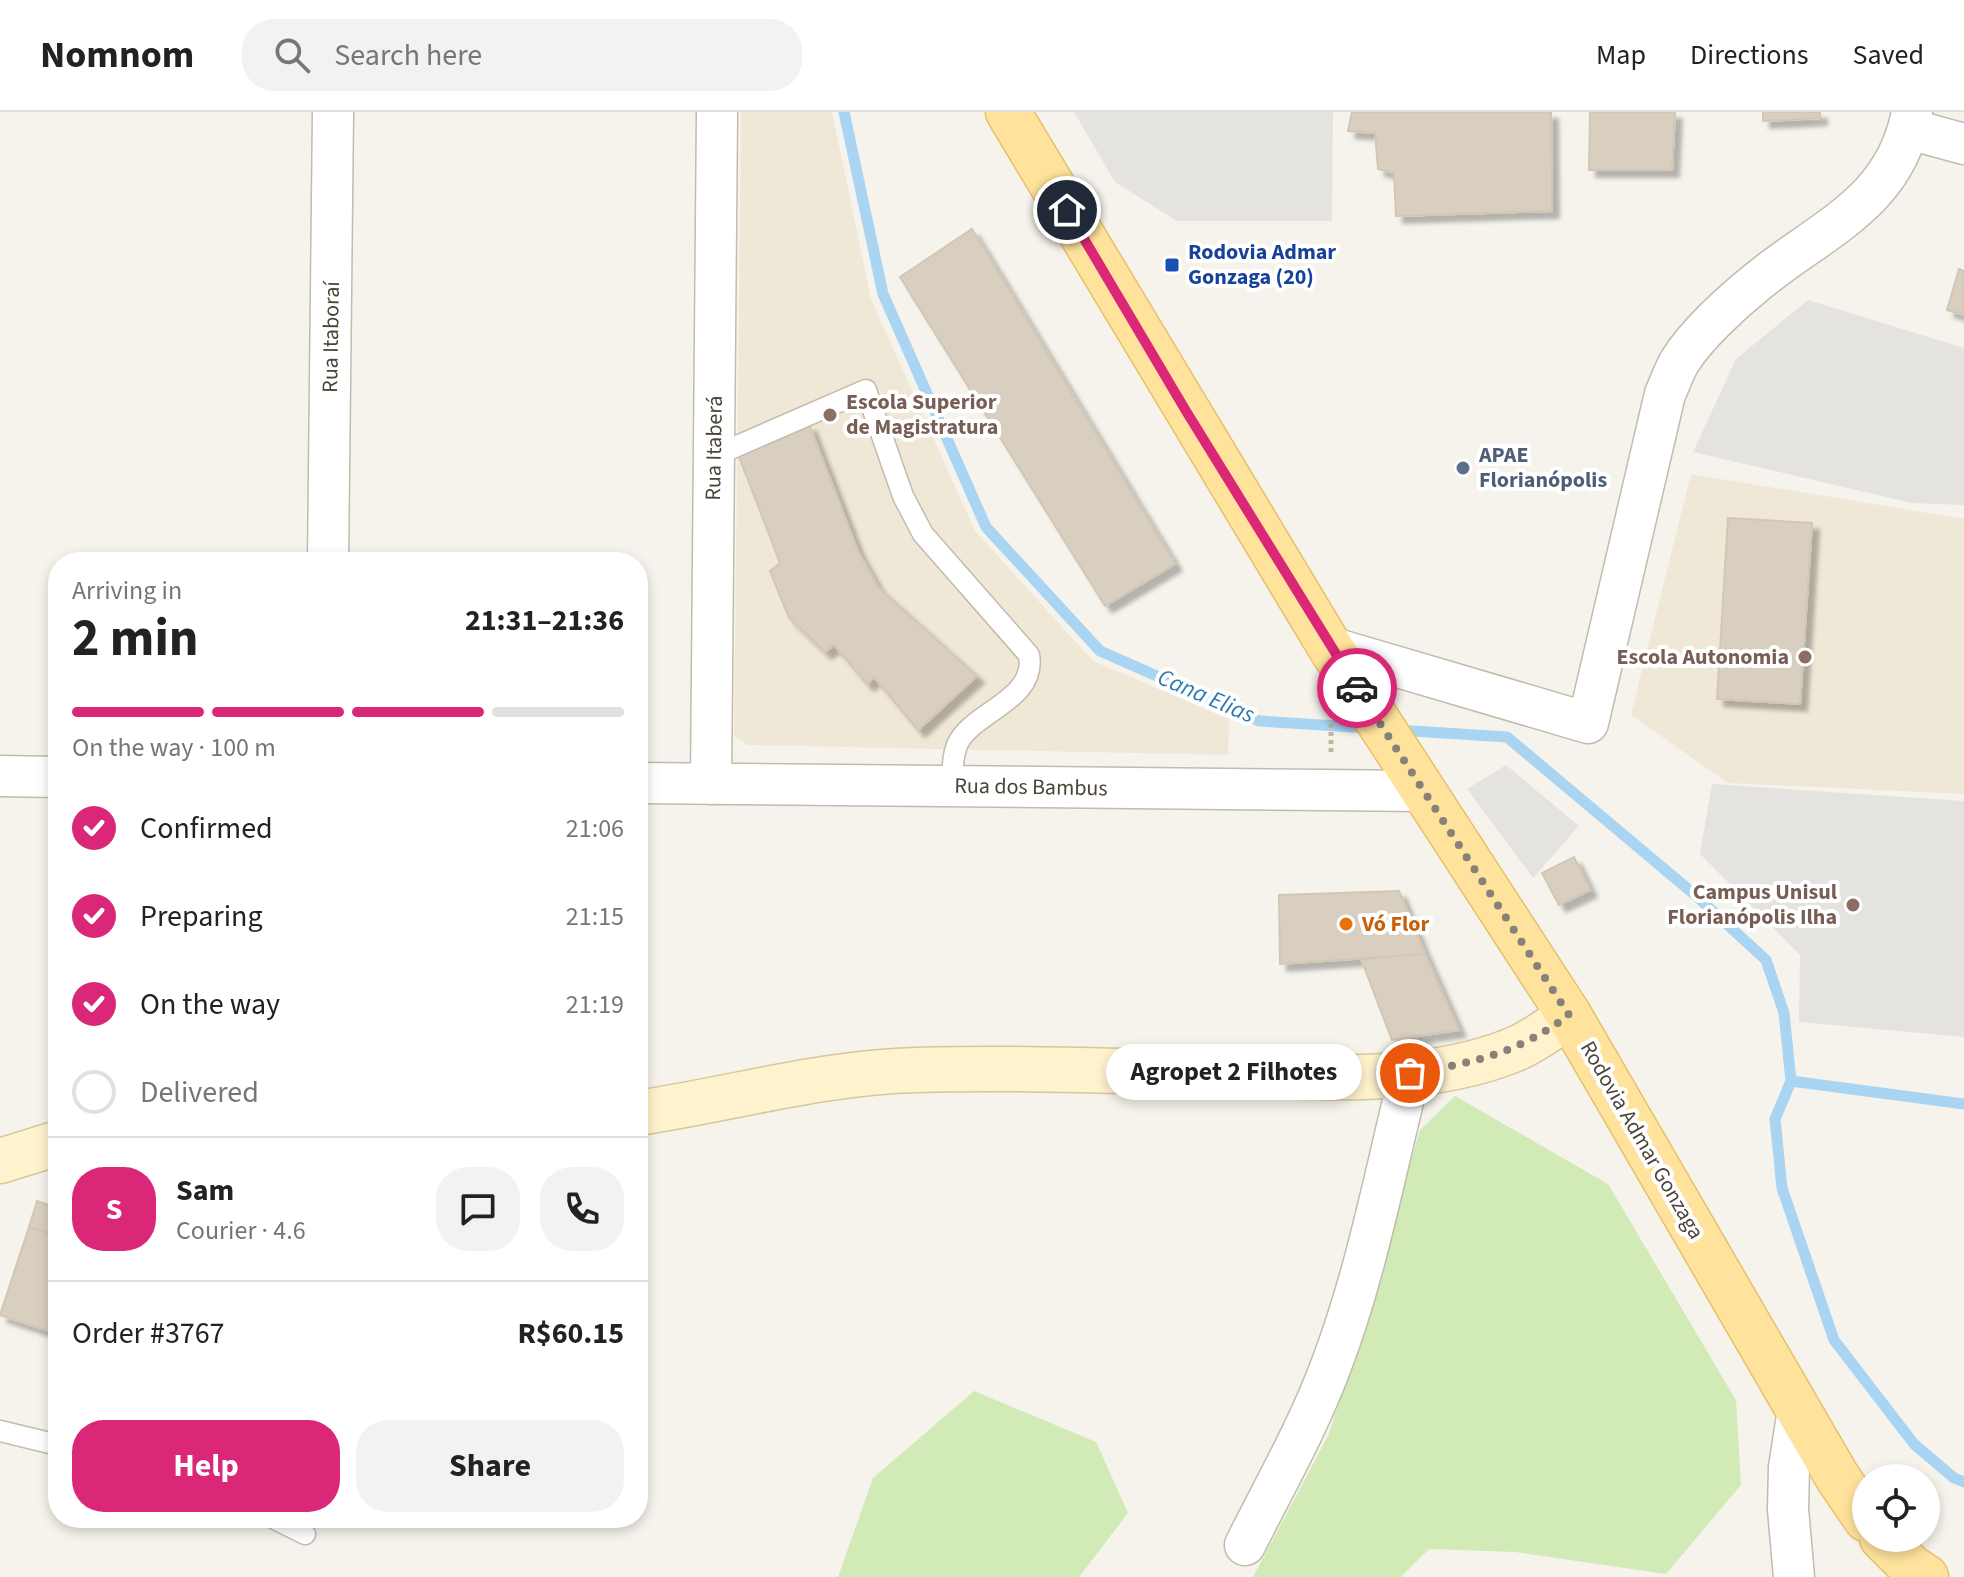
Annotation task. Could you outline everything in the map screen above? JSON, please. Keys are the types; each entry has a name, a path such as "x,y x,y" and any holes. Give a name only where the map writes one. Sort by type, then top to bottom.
{"main road":[{"name":"Rodovia Admar Gonzaga","path":"1008,112 1330,647 1569,1015 1852,1498"},
{"path":"648,1111 821,1079 914,1070 1004,1068 1303,1075 1410,1073 1463,1065 1513,1050 1569,1015"},
{"path":"0,1161 48,1146"}],"street":[{"name":"Rua Itaboraí","path":"328,552 333,112"},
{"name":"Rua Itaberá","path":"711,784 717,112"},
{"path":"1330,647 1588,723 1665,394 1681,360 1712,324 1756,282 1847,216 1877,190 1894,164 1910,120 1964,144"},
{"path":"0,776 48,777"},
{"name":"Rua dos Bambus","path":"648,783 1423,791"},
{"path":"1245,1545 1308,1421 1333,1362 1357,1284 1410,1073"},
{"path":"1794,1577 1788,1509 1789,1467 1798,1410"}],"lane":[{"path":"714,456 866,390 903,496 923,534 1029,655 1028,677 1004,705 959,741 951,786"},
{"path":"0,1431 48,1443"},
{"path":"293,1528 305,1534"}],"shaded area":[{"name":"Escola Superior de Magistratura","path":"832,112 871,299 975,531 1093,661 1229,719 1228,755 748,745 734,736 741,113"},
{"path":"1074,112 1333,112 1332,221 1177,221 1115,182"},
{"path":"1808,300 1964,348 1964,505 1912,503 1693,452 1736,359"},
{"name":"Escola Autonomia","path":"1691,474 1964,519 1964,794 1728,783 1631,715"},
{"path":"1506,765 1579,826 1533,878 1467,789"},
{"name":"Campus Unisul Florianópolis Ilha","path":"1712,784 1964,801 1964,1037 1799,1022 1800,955 1700,854"}],"green space":[{"path":"1455,1096 1608,1184 1736,1400 1741,1485 1666,1574 1515,1552 1429,1549 1401,1577 1253,1577 1329,1434 1420,1130"},
{"path":"974,1391 1096,1442 1128,1513 1079,1577 838,1577 873,1478"}],"building":[{"path":"1352,112 1551,112 1552,211 1396,216 1394,173 1378,169 1375,133 1348,131"},
{"path":"1590,112 1675,112 1672,170 1589,170"},
{"path":"1763,112 1820,112 1820,118 1763,121"},
{"path":"972,229 1175,564 1105,606 900,277"},
{"path":"1959,269 1964,271 1964,315 1947,310"},
{"path":"809,424 858,551 878,587 977,676 918,730 874,677 867,684 834,645 825,652 789,618 770,571 780,563 738,454"},
{"path":"1728,518 1812,523 1800,704 1717,699"},
{"path":"1574,857 1590,890 1559,905 1542,873"},
{"name":"Vó Flor","path":"1399,891 1425,954 1280,964 1279,895"},
{"path":"1425,954 1459,1030 1392,1040 1361,959"},
{"path":"37,1201 48,1205 48,1233 29,1227"},
{"path":"29,1227 48,1233 48,1331 0,1315"}],"waterway":[{"name":"Cana Elias","path":"844,112 883,294 986,527 1100,651 1259,721 1368,728"},
{"name":"Cana Elias","path":"1397,730 1507,737 1694,894 1766,960 1784,1013 1791,1081 1775,1119 1782,1188 1834,1340 1914,1444 1954,1478 1964,1482"},
{"path":"1791,1081 1964,1104"}],"way so far":[{"path":"1357,688 1569,1015 1513,1050 1463,1065 1410,1073"}],"place":[{"name":"Rodovia Admar Gonzaga (20)","path":"1172,265"},
{"name":"Escola Superior de Magistratura","path":"830,415"},
{"name":"APAE Florianópolis","path":"1463,468"},
{"name":"Escola Autonomia","path":"1805,657"},
{"name":"Campus Unisul Florianópolis Ilha","path":"1853,905"},
{"name":"Vó Flor","path":"1346,924"},
{"name":"Agropet 2 Filhotes","path":"1410,1073"}],"route":[{"path":"1067,210 1186,411 1357,688"}]}
